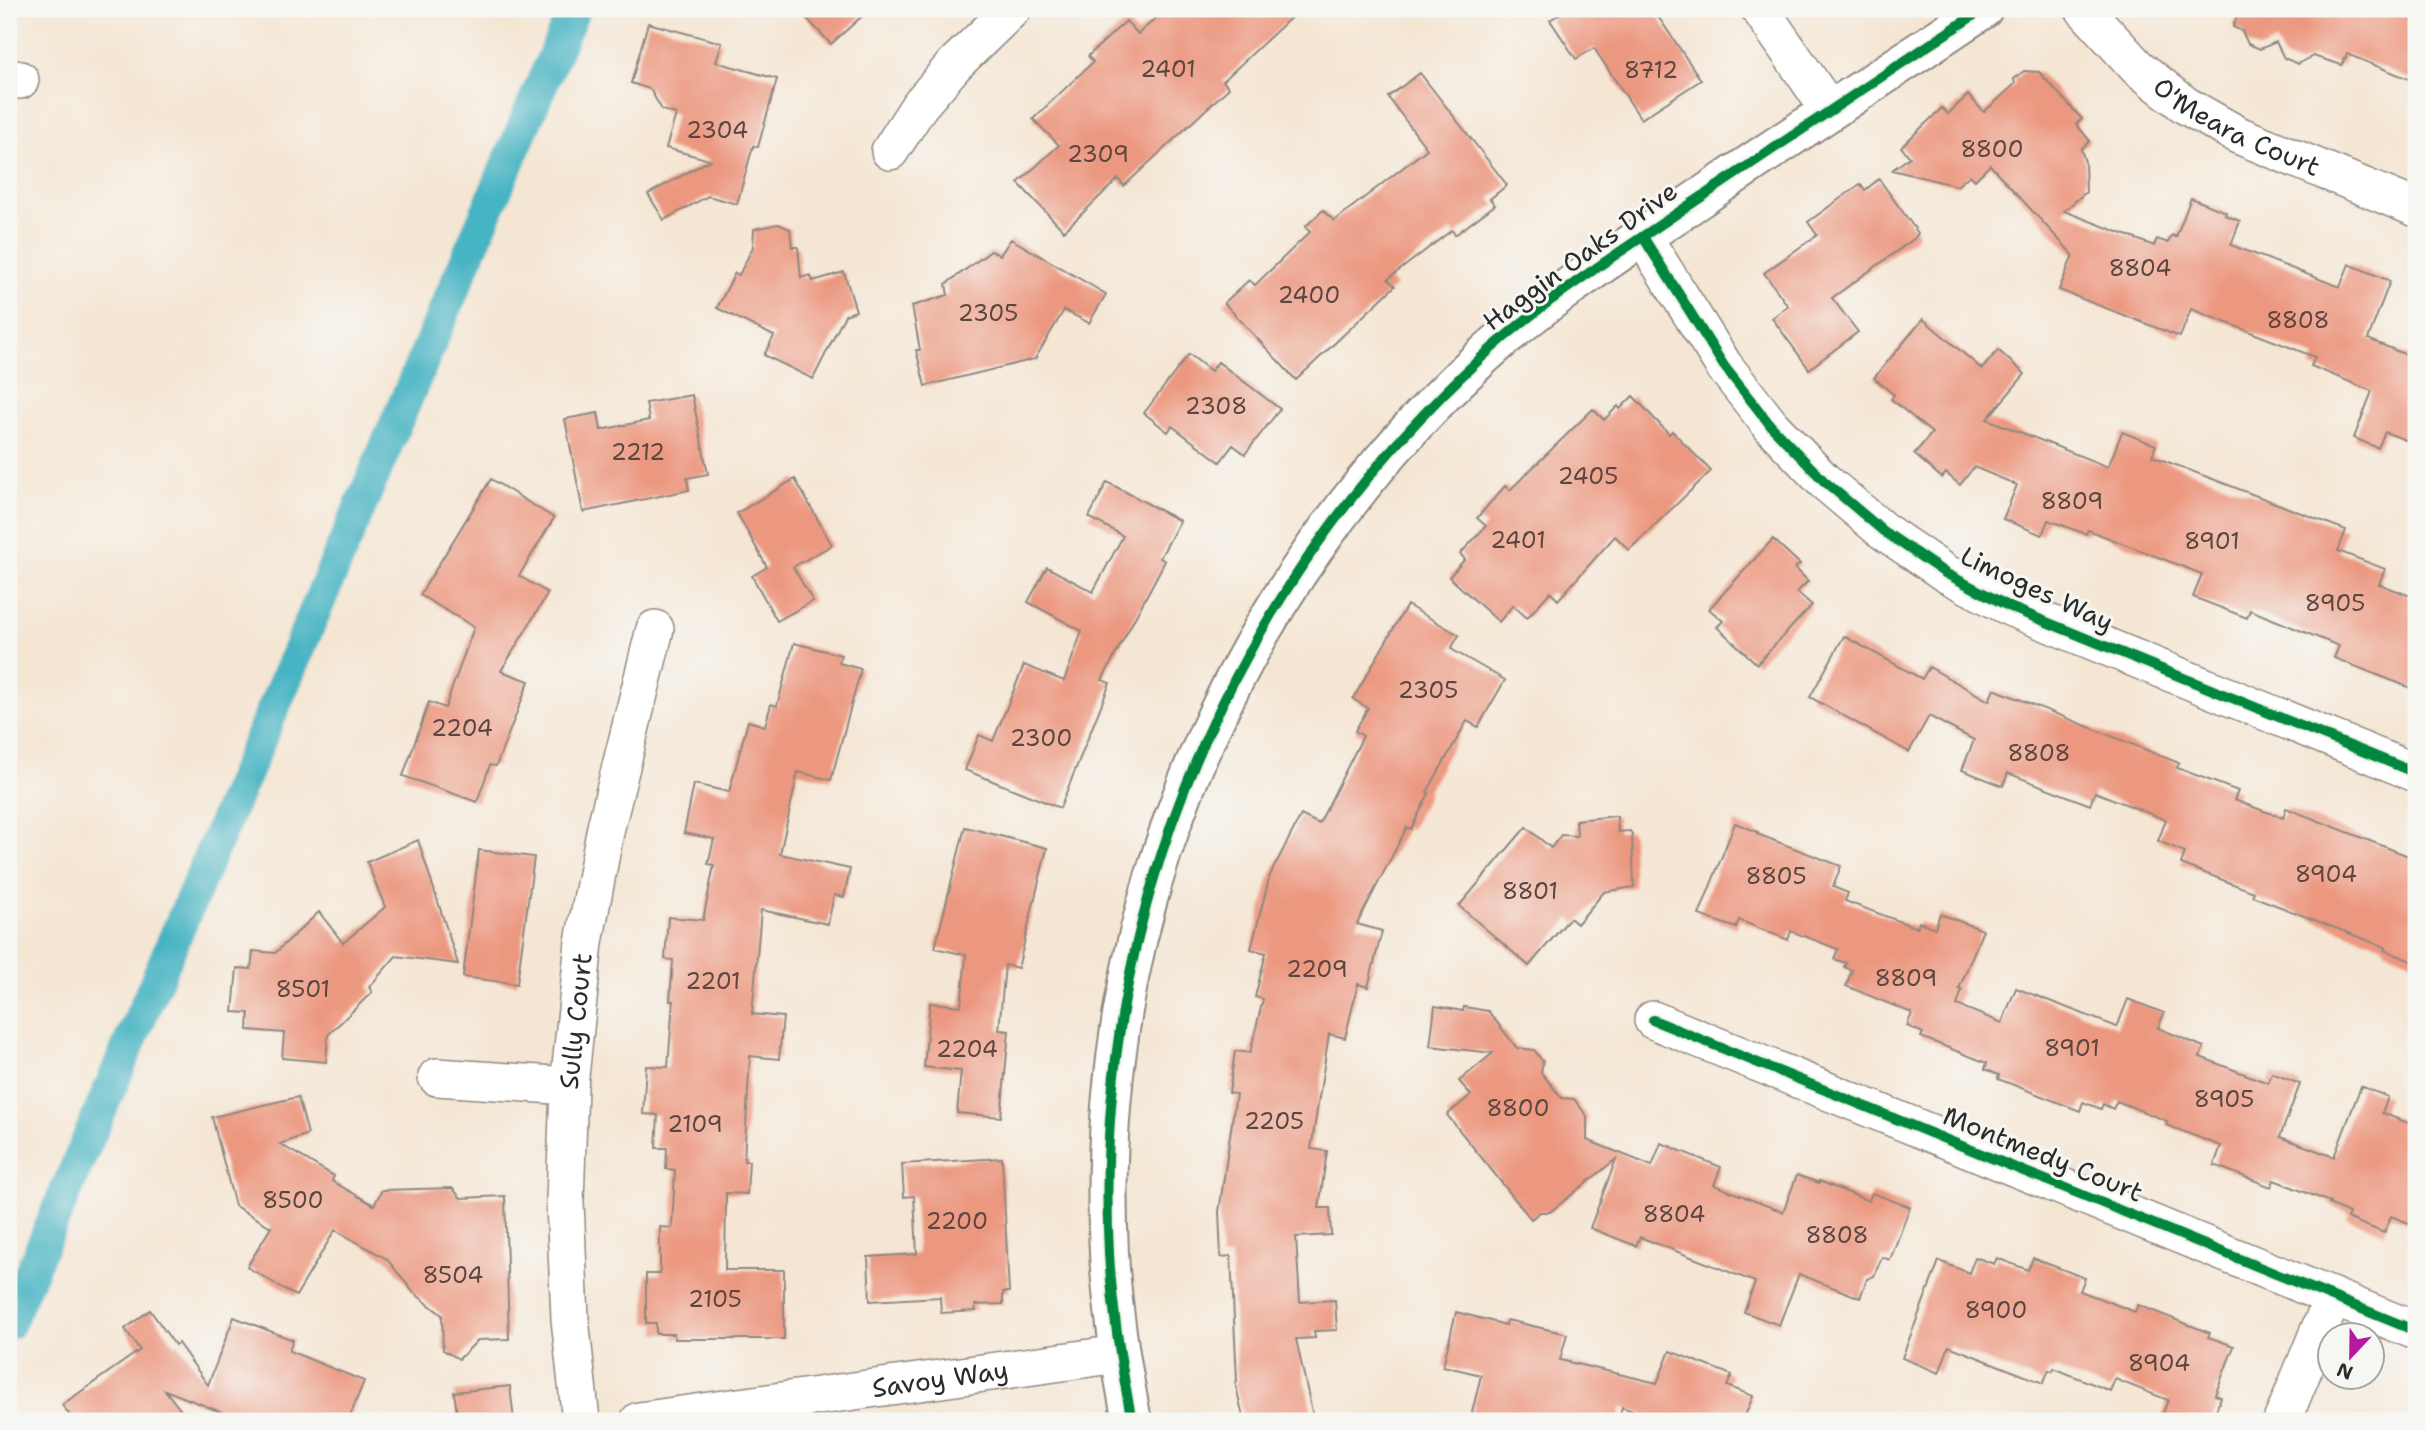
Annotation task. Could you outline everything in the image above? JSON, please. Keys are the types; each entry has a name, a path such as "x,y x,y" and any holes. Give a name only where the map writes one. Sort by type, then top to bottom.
{"street":[{"path":"890,151 919,106 954,65 1012,9"},
{"path":"1760,9 1830,111"},
{"name":"Haggin Oaks Drive","path":"1132,1421 1119,1353 1109,1253 1108,1174 1114,1076 1128,979 1147,900 1170,825 1206,734 1251,646 1292,579 1350,497 1415,422 1485,354 1552,299 1983,9"},
{"name":"O'Meara Court","path":"2084,9 2137,67 2185,105 2238,135 2416,208"},
{"name":"Limoges Way","path":"1643,237 1724,366 1771,426 1824,481 1882,530 1945,573 2012,608 2416,773"},
{"name":"Sully Court","path":"581,1421 570,1319 565,1202 569,1086 584,942 606,827 654,629"},
{"name":"Montmedy Court","path":"1653,1020 2416,1331"},
{"path":"437,1077 569,1086"},
{"path":"2282,1421 2333,1297"},
{"name":"Savoy Way","path":"639,1421 1119,1353"}],"building":[{"path":"798,9 870,9 831,44"},
{"path":"1166,9 1300,9 1223,81 1229,88 1124,186 1118,179 1064,231 1018,183 1059,145 1033,119 1093,62 1088,56 1126,21 1138,34"},
{"path":"1568,9 1653,9 1701,80 1641,119 1594,48 1576,59 1550,20"},
{"path":"2240,9 2416,9 2416,82 2347,54 2342,65 2313,56 2298,64 2284,58 2276,42 2260,49 2248,44 2242,31 2233,27"},
{"path":"648,23 722,43 716,62 777,79 758,147 753,146 737,204 708,196 664,220 648,194 710,160 666,148 676,114 662,110 650,89 631,83"},
{"path":"2024,71 2039,72 2082,119 2076,124 2090,141 2081,149 2085,162 2086,192 2064,211 2154,246 2157,239 2168,243 2172,235 2176,237 2191,198 2226,212 2225,215 2240,221 2231,245 2340,287 2349,264 2390,281 2368,339 2416,359 2416,444 2385,432 2378,448 2354,438 2372,391 2311,366 2315,357 2191,309 2180,337 2059,290 2073,255 1990,165 1975,180 1970,175 1957,186 1892,170 1910,157 1901,147 1942,108 1948,114 1968,95 1984,112 2015,84 2014,79"},
{"path":"1420,73 1507,185 1490,199 1495,205 1455,235 1452,230 1388,279 1395,286 1296,380 1224,303 1249,280 1255,285 1310,232 1305,227 1323,210 1334,221 1427,149 1388,97"},
{"path":"1879,179 1918,233 1915,238 1832,298 1858,332 1809,369 1772,318 1788,306 1764,273 1817,235 1808,222 1860,184 1865,190"},
{"path":"778,224 790,229 792,247 798,247 801,278 810,275 813,281 844,272 856,311 845,315 813,379 764,355 774,336 717,308 735,273 739,275 753,247 754,229"},
{"path":"1011,239 1106,294 1089,323 1064,310 1035,359 925,386 916,350 920,350 912,306 948,295 946,284 991,251 1000,255"},
{"path":"1923,319 1982,369 1998,350 2025,374 1987,419 2108,467 2122,432 2156,445 2152,456 2346,530 2338,551 2385,569 2379,584 2416,598 2416,690 2334,658 2339,646 2250,610 2247,618 2193,597 2202,574 2088,530 2086,534 2048,520 2042,535 2003,519 2017,485 1974,467 1960,485 1946,473 1942,478 1914,454 1932,433 1891,399 1894,395 1874,378"},
{"path":"1189,354 1211,371 1218,362 1280,409 1245,454 1233,445 1220,462 1172,426 1168,432 1144,413"},
{"path":"692,395 708,474 687,478 689,490 583,512 565,419 598,413 601,430 649,420 646,403"},
{"path":"1633,396 1669,434 1672,431 1711,471 1629,550 1615,536 1558,600 1550,592 1527,618 1513,605 1499,622 1449,577 1465,559 1460,554 1486,526 1477,518 1505,486 1510,490 1593,409 1604,420"},
{"path":"491,479 554,518 519,576 548,593 501,671 529,681 496,766 490,765 477,802 403,776 429,702 445,708 474,627 420,595"},
{"path":"795,479 832,545 793,567 813,601 777,621 752,576 767,567 737,513"},
{"path":"1107,482 1180,521 1160,558 1165,561 1102,680 1110,683 1060,808 965,770 979,735 993,741 1024,665 1064,681 1082,631 1028,602 1047,567 1093,592 1123,536 1089,517"},
{"path":"1773,539 1800,564 1795,568 1808,581 1797,592 1812,605 1757,664 1717,627 1723,621 1709,609"},
{"path":"1407,605 1459,635 1451,649 1505,680 1478,727 1467,721 1427,792 1429,793 1411,829 1407,827 1357,924 1382,931 1368,987 1358,984 1345,1038 1329,1034 1311,1149 1327,1151 1319,1208 1330,1208 1331,1235 1296,1237 1300,1302 1335,1300 1337,1330 1314,1331 1315,1338 1296,1339 1314,1421 1244,1421 1235,1382 1231,1256 1221,1257 1219,1212 1236,1094 1229,1093 1235,1051 1250,1053 1263,999 1255,997 1266,953 1251,949 1270,875 1301,815 1319,824 1363,736 1355,731 1368,708 1353,699"},
{"path":"1844,636 1922,679 1929,667 1989,701 1994,689 2179,763 2177,768 2238,791 2234,800 2283,818 2286,808 2416,859 2416,963 2384,950 2385,947 2252,896 2254,892 2181,864 2185,852 2158,841 2166,820 2095,792 2090,805 2008,773 2003,786 1962,770 1974,740 1929,716 1909,752 1810,697"},
{"path":"794,643 841,655 839,663 861,669 831,780 798,772 780,854 850,869 844,897 834,895 828,924 761,910 752,1014 783,1017 779,1059 750,1056 744,1161 749,1161 747,1194 726,1193 725,1270 784,1270 784,1339 674,1339 674,1334 656,1334 656,1323 646,1323 646,1274 660,1274 660,1227 672,1228 675,1170 666,1169 667,1148 656,1148 658,1115 643,1114 646,1066 668,1067 673,960 665,959 668,917 703,920 714,865 708,864 714,839 684,833 694,784 729,792 748,721 765,726 771,704 777,706"},
{"path":"1617,816 1618,832 1630,831 1632,834 1634,887 1604,892 1577,924 1570,918 1529,966 1459,906 1526,827 1551,848 1561,835 1577,836 1576,820"},
{"path":"1735,823 1841,866 1833,887 1848,893 1845,901 1917,928 1919,922 1935,928 1940,914 1983,930 1959,989 1962,990 1957,1005 2002,1023 2016,988 2117,1027 2128,999 2164,1013 2158,1028 2204,1047 2200,1057 2268,1083 2272,1073 2300,1084 2280,1137 2334,1157 2361,1086 2388,1097 2382,1113 2416,1126 2416,1226 2391,1216 2384,1233 2347,1218 2349,1213 2329,1204 2330,1202 2274,1180 2271,1187 2214,1165 2221,1146 2166,1125 2167,1121 2117,1101 2113,1109 2103,1104 2101,1109 2083,1102 2080,1111 1998,1079 1999,1075 1985,1069 1987,1063 1921,1037 1923,1033 1907,1026 1912,1013 1846,986 1852,970 1844,967 1846,963 1834,959 1838,949 1791,931 1788,940 1739,920 1736,928 1699,915"},
{"path":"965,827 1047,848 1018,968 1005,965 999,1030 1009,1031 1001,1117 957,1113 961,1071 924,1067 930,1003 961,1006 966,955 935,948"},
{"path":"418,840 458,964 396,956 369,987 372,992 328,1035 326,1062 282,1058 284,1033 248,1030 249,1013 233,1012 237,968 251,969 253,951 275,953 319,912 343,943 385,907 367,862"},
{"path":"479,850 534,857 517,984 463,977"},
{"path":"1435,1006 1463,1011 1464,1007 1488,1011 1517,1048 1534,1050 1543,1062 1541,1072 1552,1086 1562,1098 1574,1099 1587,1116 1587,1140 1652,1166 1661,1143 1721,1167 1714,1185 1783,1212 1797,1175 1869,1201 1872,1193 1910,1207 1890,1260 1882,1257 1874,1276 1867,1279 1860,1298 1799,1274 1779,1325 1744,1312 1755,1282 1640,1237 1636,1246 1590,1228 1616,1159 1550,1212 1540,1212 1531,1219 1447,1115 1471,1095 1459,1081 1493,1053 1430,1046"},
{"path":"298,1097 308,1134 280,1144 334,1176 332,1181 374,1205 382,1190 452,1188 461,1198 505,1196 509,1339 478,1340 459,1359 443,1350 442,1315 413,1292 387,1259 335,1230 296,1296 247,1267 271,1227 235,1206 212,1117"},
{"path":"1002,1158 1009,1292 1003,1292 1003,1304 975,1305 976,1311 941,1313 940,1297 870,1301 868,1257 917,1254 914,1196 904,1197 902,1164"},
{"path":"1975,1257 1994,1264 1997,1258 2028,1270 2033,1258 2085,1278 2080,1291 2135,1312 2138,1305 2210,1333 2208,1337 2234,1346 2215,1395 2221,1397 2212,1421 2160,1421 2168,1400 2115,1379 2110,1391 2054,1368 2053,1371 2049,1370 2043,1383 1949,1346 1939,1373 1902,1358 1939,1261 1969,1273"},
{"path":"150,1310 208,1385 234,1317 293,1340 289,1351 364,1381 348,1421 244,1421 165,1390 189,1421 74,1421 62,1405 140,1350 125,1329"},
{"path":"1456,1312 1506,1325 1507,1320 1567,1334 1560,1360 1657,1383 1670,1351 1732,1375 1727,1386 1753,1396 1743,1421 1658,1421 1622,1407 1618,1421 1470,1421 1481,1375 1443,1366"},
{"path":"510,1386 514,1421 458,1421 454,1392"}],"waterway":[{"path":"9,1323 574,9"}],"cycle path":[{"path":"1132,1421 1112,1295 1109,1253 1110,1126 1125,1001 1154,880 1196,762 1250,651 1317,545 1394,447 1483,356 1607,260 1983,9"},
{"path":"1643,237 1724,366 1771,426 1824,481 1882,530 1945,573 2012,608 2416,773"},
{"path":"1653,1020 2416,1331"}]}
